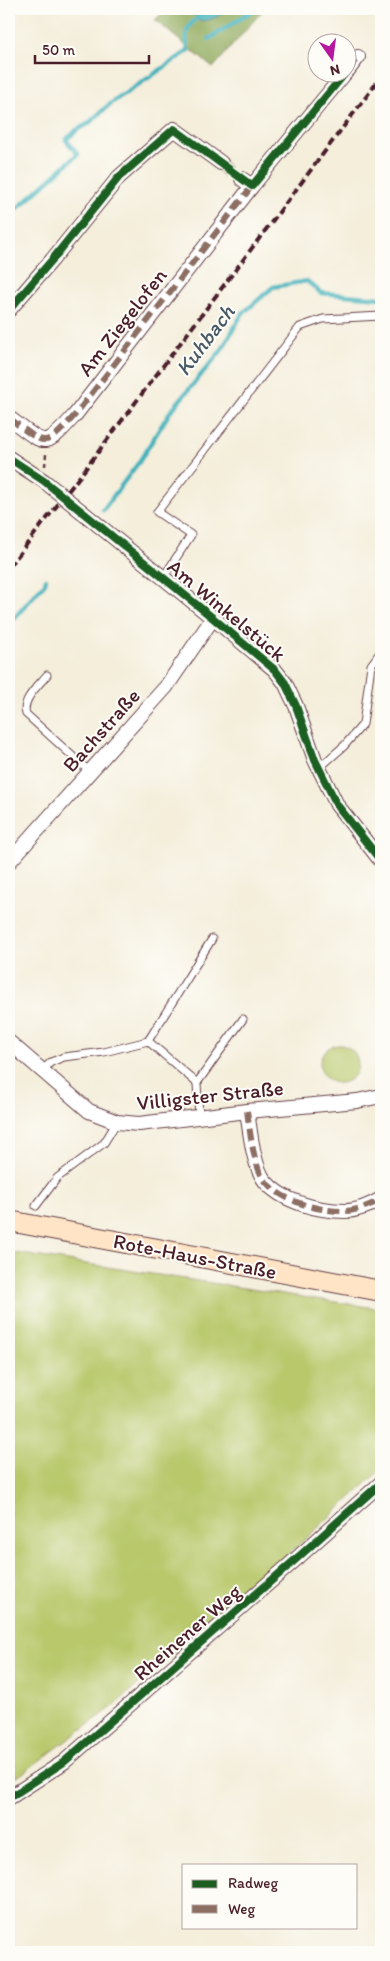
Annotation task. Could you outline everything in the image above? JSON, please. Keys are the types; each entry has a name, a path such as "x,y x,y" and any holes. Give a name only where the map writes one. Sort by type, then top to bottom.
{"main road":[{"name":"Rote-Haus-Straße","path":"9,1221 381,1291"}],"street":[{"name":"Am Ziegelofen","path":"47,440 55,437 75,415 247,183 337,82"},
{"path":"9,310 119,177 174,128 220,163"},
{"path":"9,418 39,440 47,440"},
{"name":"Am Winkelstück","path":"9,458 44,481 266,662 285,684 296,706 319,768 337,805 379,856"},
{"name":"Bachstraße","path":"9,862 166,687 213,618"},
{"name":"Villigster Straße","path":"9,1042 89,1111 117,1122 139,1124 247,1111 356,1102 381,1096"},
{"path":"247,1111 253,1154 264,1180 278,1195 304,1205 347,1211 374,1204 381,1199"},
{"name":"Rheinener Weg","path":"9,1798 64,1762 381,1483"}],"lane":[{"path":"163,578 191,535 157,512 300,327 323,319 381,316"},
{"path":"319,768 344,746 362,724 371,665 381,651"},
{"path":"47,675 28,699 25,705 26,714 90,772"},
{"path":"42,1070 51,1062 64,1057 104,1052 148,1041 212,939"},
{"path":"199,1117 198,1083 243,1019"},
{"path":"148,1041 198,1083"},
{"path":"36,1206 57,1178 104,1143 117,1122"}],"path":[{"path":"44,481 47,440"}],"green space":[{"path":"167,9 264,9 213,68 155,20"},
{"path":"339,1045 352,1051 358,1064 352,1077 339,1083 326,1077 320,1064 326,1051"},
{"path":"9,1252 381,1309 381,1470 289,1554 111,1708 9,1783"}],"water":[{"path":"197,9 229,9 213,19 200,21 195,20"}],"waterway":[{"path":"209,39 255,9"},
{"path":"9,216 78,154 66,140 77,130 88,124 110,104 188,51 186,40 188,28 199,17"},
{"name":"Kuhbach","path":"103,510 139,462 170,412 221,351 242,314 273,287 307,281 321,293 381,298"},
{"name":"Kuhbach","path":"9,624 45,583 46,579"}],"tunnel":[{"path":"221,163 242,179"}],"railway":[{"path":"9,567 80,476 381,77"}],"marked path":[{"path":"9,418 30,434 44,440 50,439 64,427 252,186"},
{"path":"247,1111 253,1148 261,1174 265,1181 281,1195 302,1204 335,1211 359,1209 381,1199"}],"cycle path":[{"path":"9,310 119,177 174,129 252,186 338,82"},
{"path":"9,458 44,481 275,670 285,683 296,706 315,760 337,805 381,861"},
{"path":"9,1798 64,1762 381,1483"}]}
